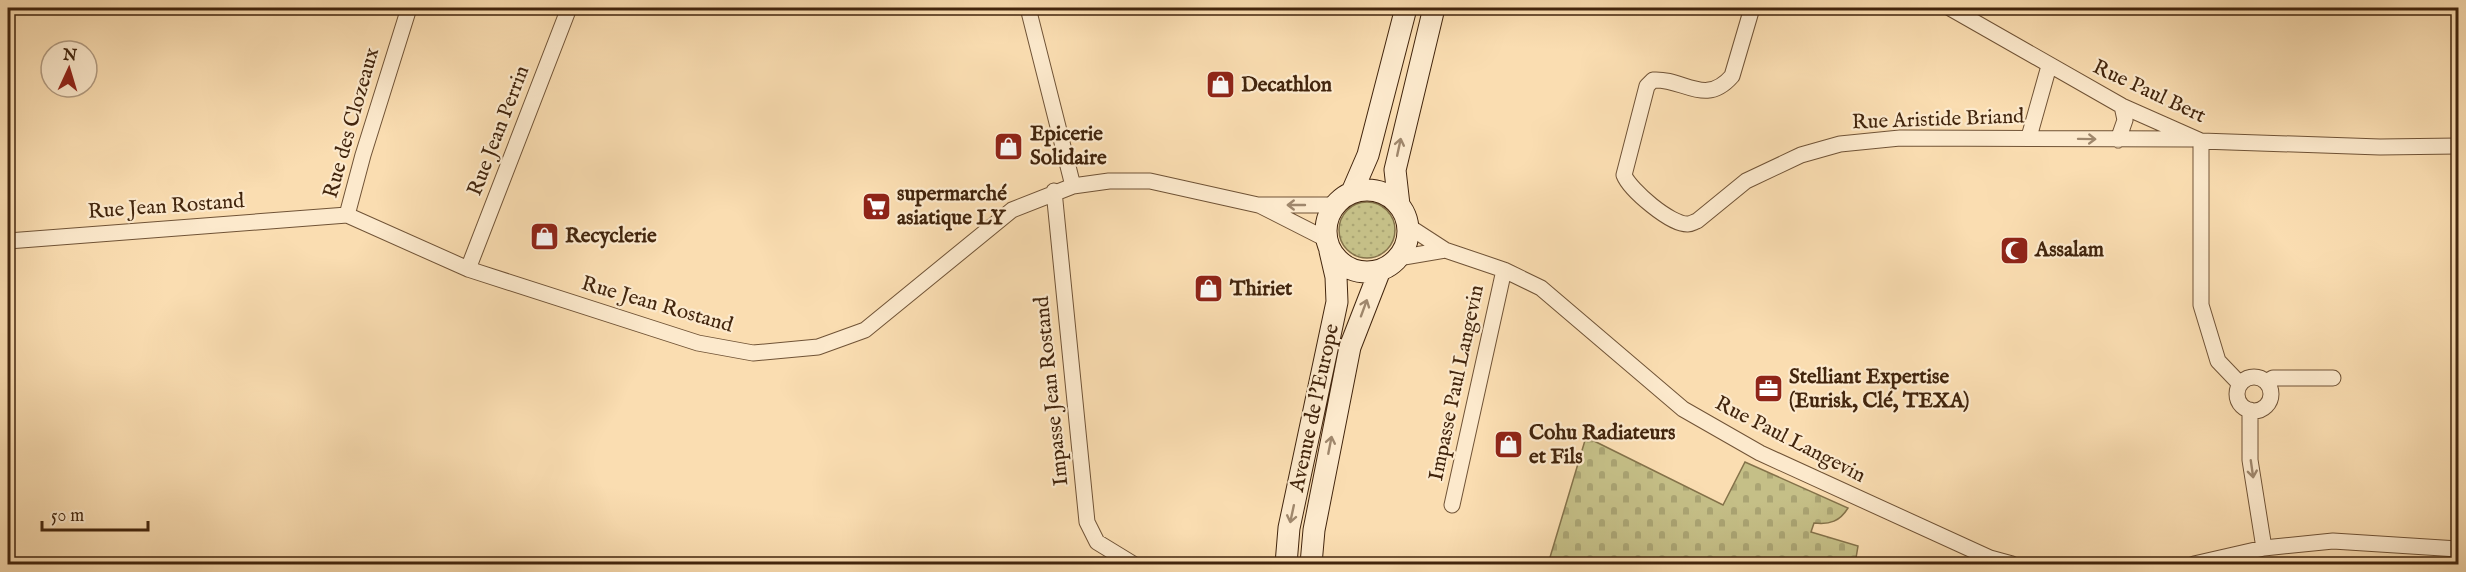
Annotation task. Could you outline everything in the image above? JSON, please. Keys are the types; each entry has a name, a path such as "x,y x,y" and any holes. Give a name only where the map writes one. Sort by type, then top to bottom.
{"main road":[{"path":"1406,8 1360,180 1352,192 1334,205 1325,227 1328,245 1337,260 1357,272 1380,270 1398,258 1404,248 1408,226 1399,205 1395,170 1434,8"},
{"path":"1352,192 1378,191 1399,205"},
{"name":"Avenue de l'Europe","path":"1286,564 1289,528 1337,302 1336,277 1328,245"},
{"name":"Avenue de l'Europe","path":"1311,564 1314,530 1350,347 1380,270"}],"street":[{"name":"Rue des Clozeaux","path":"347,215 363,155 409,8"},
{"name":"Rue Jean Perrin","path":"468,269 569,8"},
{"path":"1028,8 1072,186"},
{"name":"Rue Aristide Briand","path":"1752,8 1731,76 1725,83 1709,91 1699,91 1662,79 1653,80 1647,86 1624,175 1628,185 1638,194 1678,222 1688,224 1697,221 1746,181 1820,148 1900,138 2029,137 2197,140"},
{"name":"Rue Paul Bert","path":"1950,8 2122,106 2197,140 2379,147 2458,146"},
{"path":"2029,137 2049,66"},
{"path":"2118,140 2125,120 2122,106"},
{"path":"2197,140 2201,305 2218,361 2240,384"},
{"name":"Rue Jean Rostand","path":"8,241 347,215 468,269 698,343 753,353 790,352 818,347 865,330 903,302 1012,210 1054,191 1072,186 1109,181 1150,181 1258,205 1334,205"},
{"name":"Impasse Jean Rostand","path":"1054,191 1086,522 1097,542 1132,564"},
{"name":"Rue Jean Rostand","path":"1258,205 1328,245"},
{"name":"Rue Paul Langevin","path":"1408,226 1445,250 1504,270 1541,288 1683,409 1760,453 1990,558 2012,564"},
{"name":"Rue Paul Langevin","path":"1398,258 1445,250"},
{"name":"Impasse Paul Langevin","path":"1452,505 1504,270"},
{"path":"2251,377 2266,382 2271,392 2268,403 2260,410 2250,410 2244,407 2238,398 2240,384 2251,377"},
{"path":"2266,382 2273,378 2333,378"},
{"path":"2250,410 2250,460 2264,548"},
{"path":"2194,564 2264,548 2333,542 2458,549"}],"green space":[{"path":"1367,202 1378,204 1387,210 1393,219 1395,230 1393,241 1387,250 1378,256 1367,258 1356,256 1347,250 1341,241 1339,230 1341,219 1347,210 1356,204"},
{"path":"1586,437 1723,505 1745,462 1848,508 1834,521 1814,523 1811,532 1858,546 1855,564 1548,564"}],"place":[{"name":"Decathlon","path":"1220,85"},
{"name":"Epicerie Solidaire","path":"1009,146"},
{"name":"supermarché asiatique LY","path":"876,206"},
{"name":"Recyclerie","path":"544,236"},
{"name":"Assalam","path":"2014,250"},
{"name":"Thiriet","path":"1209,289"},
{"name":"Stelliant Expertise (Eurisk, Clé, TEXA)","path":"1768,389"},
{"name":"Cohu Radiateurs et Fils","path":"1508,445"}]}
